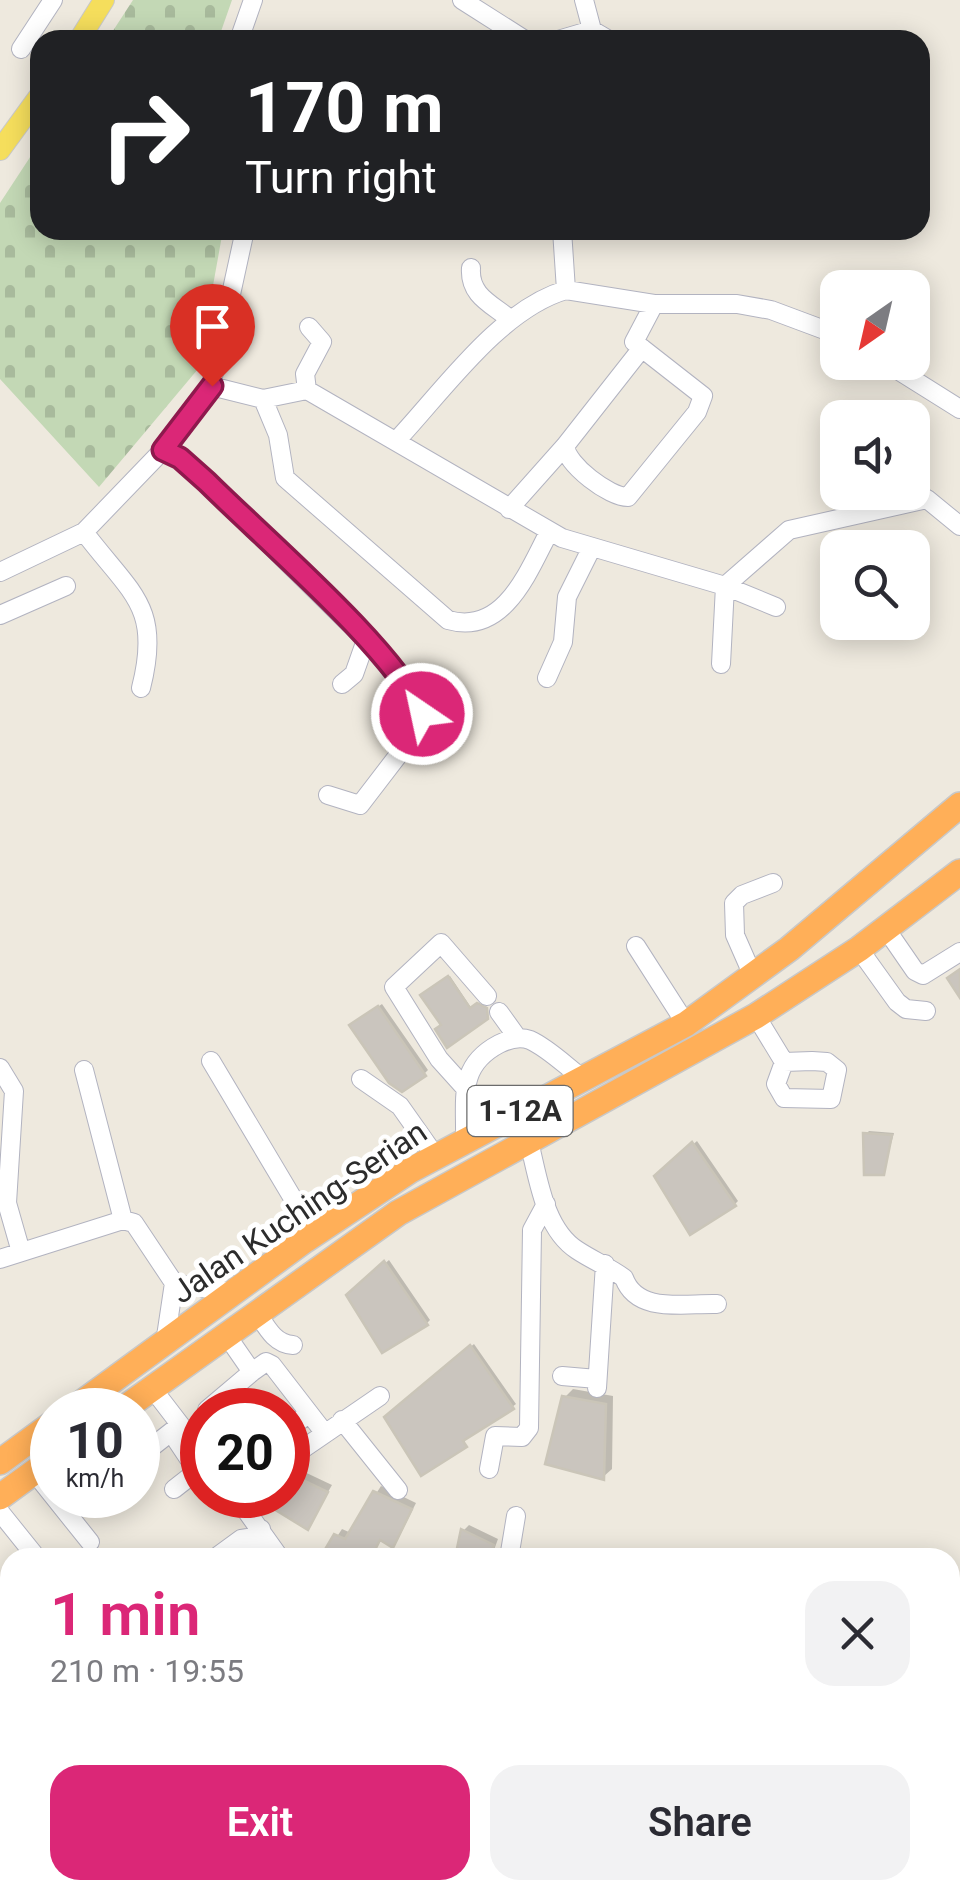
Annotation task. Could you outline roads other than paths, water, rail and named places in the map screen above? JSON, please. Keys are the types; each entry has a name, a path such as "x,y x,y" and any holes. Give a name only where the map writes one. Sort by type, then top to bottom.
{"highway":[{"name":"Jalan Kuching-Serian","path":"103,1388 305,1240 436,1157 686,1024 753,976 960,805"},
{"name":"Jalan Kuching-Serian","path":"152,1388 256,1311 415,1203 756,1016 886,929 960,872"},
{"path":"0,1462 30,1440"},
{"path":"0,1496 30,1475"}],"main road":[{"path":"85,30 100,2"},
{"path":"0,150 30,109"}],"street":[{"path":"33,30 53,0"},
{"path":"242,30 253,0"},
{"path":"462,0 509,30"},
{"path":"584,0 592,30"},
{"path":"21,49 30,35"},
{"path":"0,572 84,532 163,450 212,386 243,240"},
{"path":"563,240 566,290"},
{"path":"471,268 471,282 478,294 510,320"},
{"path":"397,440 510,320 538,300 566,290 654,304 737,304 771,310 820,328"},
{"path":"565,446 569,459 616,496 628,497 697,412 703,396 634,342 654,304"},
{"path":"307,390 305,374 322,342 309,327"},
{"path":"509,509 565,446 642,348"},
{"path":"914,380 960,409"},
{"path":"212,386 263,399 307,390 549,532 725,586 776,607"},
{"path":"263,399 278,435 284,478 448,620 464,625 494,616 514,594 549,532"},
{"path":"163,450 180,458 207,482 366,640 414,697 422,714 419,728 360,805 328,795"},
{"path":"721,664 725,586 789,530 927,499 960,526"},
{"path":"84,532 139,603 150,628 150,652 141,688"},
{"path":"548,678 563,642 567,597 592,547"},
{"path":"0,616 66,586"},
{"path":"342,684 354,674 366,640"},
{"path":"753,976 735,935 734,903 742,894 773,883"},
{"path":"886,929 914,971 923,975 960,952"},
{"path":"466,1089 439,1060 394,986 441,943 518,1037"},
{"path":"636,946 686,1024"},
{"path":"858,948 897,1002 906,1009 926,1012"},
{"path":"756,1016 784,1062"},
{"path":"464,1141 469,1070 478,1057 518,1037 532,1040 582,1078"},
{"path":"210,1060 294,1202 305,1240"},
{"path":"0,1068 14,1091 5,1134 7,1203 21,1252"},
{"path":"84,1070 123,1220"},
{"path":"361,1079 415,1121 436,1157"},
{"path":"528,1138 558,1234 624,1278 630,1294 641,1302 717,1304"},
{"path":"489,1469 494,1436 522,1436 528,1428 532,1230 546,1204"},
{"path":"0,1259 123,1220 134,1223 174,1283 165,1343"},
{"path":"562,1376 597,1383 605,1264"},
{"path":"174,1283 234,1292"},
{"path":"256,1311 273,1336 283,1344 293,1345"},
{"path":"224,1334 252,1372"},
{"path":"233,1388 266,1362 290,1388"},
{"path":"310,1441 380,1396"},
{"path":"160,1401 197,1467 174,1489"},
{"path":"310,1413 322,1431"},
{"path":"342,1420 398,1490"},
{"path":"160,1441 176,1428"},
{"path":"176,1428 180,1432"},
{"path":"0,1512 29,1548"},
{"path":"511,1548 516,1516"},
{"path":"75,1518 90,1542"},
{"path":"250,1518 271,1548"},
{"path":"229,1548 258,1533"},
{"path":"253,1548 258,1533"}]}
